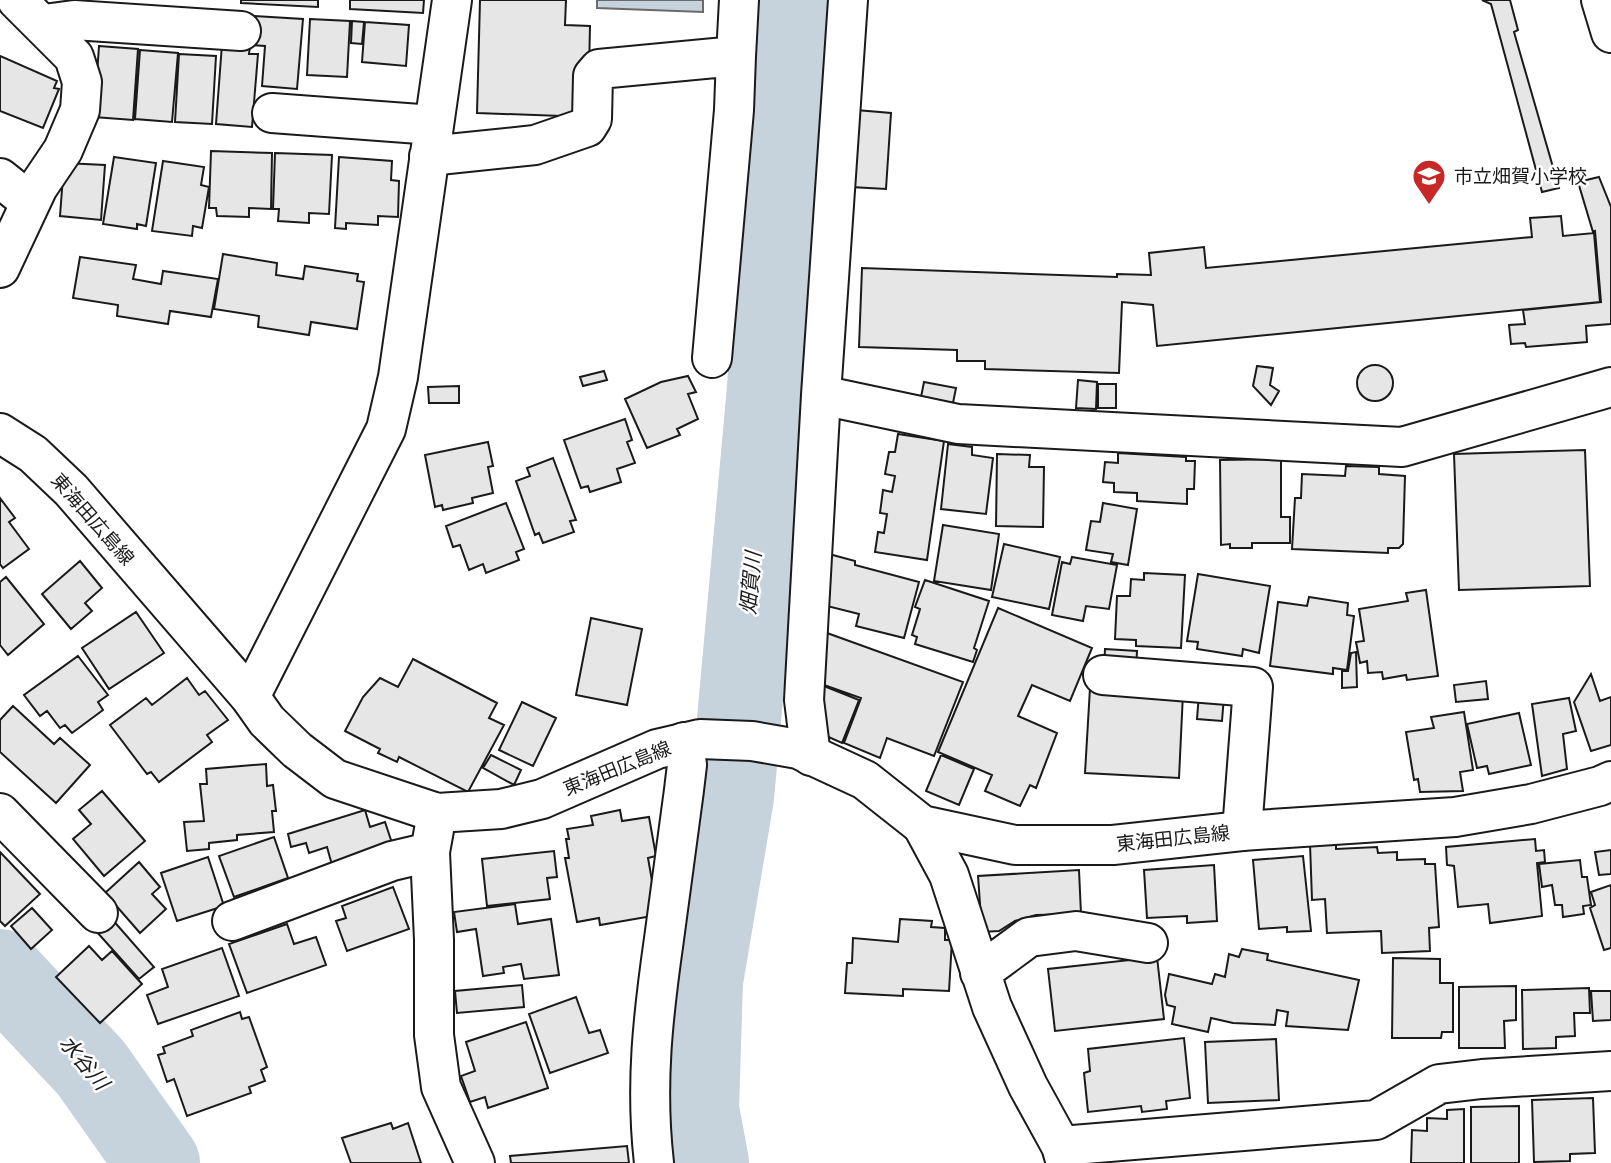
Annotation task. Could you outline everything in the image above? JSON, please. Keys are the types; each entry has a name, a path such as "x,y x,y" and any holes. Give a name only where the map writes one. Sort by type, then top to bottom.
{"street":[{"path":"250,697 386,429 398,377 452,0"},
{"path":"712,358 734,110 739,0"},
{"path":"805,753 804,700 821,394 848,0"},
{"path":"1601,0 1611,33"},
{"path":"30,12 74,20 241,31"},
{"path":"0,268 30,202 63,150 80,110 82,82 74,57 30,12"},
{"path":"272,113 431,140 535,145 587,127 592,119 593,76 598,69 736,56"},
{"path":"0,177 30,202"},
{"path":"821,394 958,424 1402,447 1611,387"},
{"name":"東海田広島線","path":"0,433 33,454 71,490 250,697 267,721 297,750 335,779 437,813 501,809 542,799 657,749 692,740 752,741 805,753 865,779 922,825 1015,845 1113,845 1242,831 1455,817 1531,804 1611,781"},
{"path":"1103,675 1253,687 1242,831"},
{"path":"654,1163 650,1131 649,1068 653,1014 692,740"},
{"path":"0,813 98,913"},
{"path":"437,813 430,852 434,1035 441,1087 475,1163"},
{"path":"922,825 948,876 992,1007 1028,1086 1064,1154 1376,1120 1439,1084 1611,1071"},
{"path":"232,921 391,861 430,852"},
{"path":"981,973 1029,937 1076,931 1148,943"}],"shaded area":[{"path":"597,0 703,0 703,12 597,8"}],"building":[{"path":"241,0 318,0 318,7 241,3"},
{"path":"350,0 424,0 423,13 350,9"},
{"path":"480,0 566,0 565,25 590,26 588,117 477,113"},
{"path":"1482,0 1510,0 1518,30 1514,32 1559,188 1542,192 1491,4"},
{"path":"254,16 303,19 297,89 262,86 265,46 252,45"},
{"path":"310,19 350,21 347,77 307,75"},
{"path":"352,21 364,22 362,44 351,43"},
{"path":"365,22 409,25 406,66 362,62"},
{"path":"222,44 250,46 249,54 258,54 252,127 216,124"},
{"path":"99,46 138,49 133,120 94,117"},
{"path":"140,50 178,53 172,122 135,119"},
{"path":"179,54 216,56 212,124 175,122"},
{"path":"0,56 57,81 54,88 59,89 43,128 0,111"},
{"path":"856,110 891,113 886,189 851,187"},
{"path":"211,151 272,153 271,209 249,208 249,217 217,216 216,208 209,208"},
{"path":"275,153 332,155 329,214 309,213 309,223 278,221 279,209 273,209"},
{"path":"114,157 156,163 146,226 137,224 137,229 103,224"},
{"path":"339,157 392,161 391,180 399,181 398,217 378,216 378,225 346,223 346,229 335,228"},
{"path":"163,161 204,167 201,185 209,187 202,228 193,226 192,236 152,231"},
{"path":"64,163 105,165 101,220 60,216"},
{"path":"1599,177 1611,207 1611,324 1586,326 1587,342 1526,347 1525,343 1511,344 1509,325 1525,324 1523,310 1601,302 1595,231 1593,232 1578,182"},
{"path":"1561,216 1563,236 1594,233 1600,302 1157,346 1153,305 1122,302 1119,373 985,369 985,361 957,361 957,350 859,347 862,268 1117,277 1117,274 1151,275 1149,253 1204,247 1206,268 1532,237 1530,218"},
{"path":"223,254 277,263 276,275 303,279 305,266 358,274 357,281 364,282 357,329 311,322 309,335 258,327 259,316 214,309"},
{"path":"80,257 136,265 133,279 161,284 163,271 218,279 211,317 170,311 168,324 117,316 118,305 73,298"},
{"path":"1375,365 1388,370 1393,383 1388,396 1375,401 1362,396 1357,383 1362,370"},
{"path":"1257,366 1273,368 1270,385 1279,391 1271,405 1253,386"},
{"path":"604,371 607,380 583,386 580,377"},
{"path":"688,376 696,392 688,394 698,419 677,429 680,435 647,448 625,399 661,382"},
{"path":"1078,380 1097,382 1096,409 1076,408"},
{"path":"924,382 956,388 953,403 921,397"},
{"path":"1098,384 1116,384 1116,408 1098,408"},
{"path":"459,386 459,403 429,403 428,387"},
{"path":"625,419 632,440 627,442 635,463 617,469 621,482 590,492 588,486 581,488 564,440"},
{"path":"898,434 944,441 927,560 875,552 878,532 884,533 887,514 880,513 883,490 892,492 895,476 885,474 889,452 895,452"},
{"path":"488,442 493,466 488,467 493,493 472,498 473,503 443,510 442,505 435,507 425,455"},
{"path":"948,444 972,447 972,455 993,458 986,514 941,509"},
{"path":"1585,450 1590,586 1459,590 1454,454"},
{"path":"1118,453 1186,457 1186,461 1195,461 1194,489 1187,489 1187,504 1137,501 1137,493 1114,492 1114,483 1103,482 1105,462 1118,463"},
{"path":"997,454 1030,455 1029,467 1044,467 1043,527 996,526"},
{"path":"553,458 576,520 570,521 574,532 543,543 539,533 535,535 516,481 530,476 527,468"},
{"path":"1281,459 1281,517 1290,517 1290,543 1252,543 1252,548 1230,548 1230,544 1221,545 1220,460"},
{"path":"1346,466 1379,467 1379,474 1405,476 1403,544 1399,548 1388,548 1388,553 1292,549 1295,498 1301,498 1302,474 1345,476"},
{"path":"0,498 15,518 9,522 29,549 3,568 0,564"},
{"path":"506,503 524,549 516,552 519,560 486,573 483,564 469,570 460,545 453,547 446,526"},
{"path":"1103,503 1137,509 1128,565 1111,562 1113,554 1086,550 1091,521 1100,522"},
{"path":"943,525 999,534 991,590 934,581"},
{"path":"1004,544 1060,557 1049,609 992,597"},
{"path":"818,551 855,561 855,565 919,582 904,638 856,626 859,614 827,606"},
{"path":"1072,557 1117,565 1109,609 1086,606 1083,621 1052,615 1062,562 1070,564"},
{"path":"80,561 102,588 85,603 92,611 71,629 42,594"},
{"path":"1144,573 1185,575 1181,648 1136,646 1136,640 1115,639 1117,596 1130,596 1131,579 1144,580"},
{"path":"1198,574 1270,586 1259,653 1243,649 1242,656 1197,649 1198,642 1187,641"},
{"path":"6,577 44,624 8,655 0,645 0,582"},
{"path":"925,580 989,601 974,648 977,650 973,662 915,644 917,637 912,635 920,609 915,607"},
{"path":"1426,590 1438,676 1407,680 1406,675 1383,679 1382,672 1368,673 1367,661 1360,663 1356,642 1364,641 1359,609 1408,601 1406,593"},
{"path":"1309,597 1348,603 1347,615 1354,616 1347,670 1333,668 1333,674 1270,666 1278,602 1307,606"},
{"path":"998,608 1092,648 1070,701 1032,685 1018,716 1057,733 1036,788 1030,785 1020,806 985,791 992,775 938,752"},
{"path":"136,612 164,653 109,689 82,648"},
{"path":"591,618 642,629 627,705 576,695"},
{"path":"827,633 963,682 934,756 887,738 880,758 844,743 861,698 824,685"},
{"path":"1105,649 1137,651 1136,670 1104,667"},
{"path":"1356,652 1357,687 1342,688 1342,671 1348,671 1351,653"},
{"path":"78,656 108,695 98,702 103,710 72,733 65,725 60,728 47,711 40,716 24,695"},
{"path":"413,659 497,703 489,718 504,725 468,792 399,757 397,762 378,753 380,749 345,731 363,697 380,678 398,687"},
{"path":"1591,674 1600,701 1611,697 1611,745 1591,751 1574,702"},
{"path":"187,678 199,695 205,691 228,720 207,735 212,742 159,782 151,772 147,774 110,725 146,698 152,705"},
{"path":"1486,681 1488,699 1456,702 1454,685"},
{"path":"824,686 859,700 842,743 824,735 821,723"},
{"path":"1090,688 1183,693 1179,778 1085,773"},
{"path":"1199,694 1224,696 1222,721 1197,719"},
{"path":"1569,698 1576,731 1563,734 1567,769 1542,776 1532,704"},
{"path":"522,702 556,718 533,766 499,750"},
{"path":"13,706 54,744 60,738 90,765 56,803 0,752 0,720"},
{"path":"1464,712 1473,770 1460,772 1463,791 1420,792 1418,779 1414,780 1406,732 1434,728 1431,717"},
{"path":"1519,713 1531,765 1489,774 1487,766 1477,768 1467,724"},
{"path":"491,755 521,770 514,785 483,768"},
{"path":"941,755 974,769 959,805 926,791"},
{"path":"266,764 267,786 273,785 276,811 272,811 274,832 237,835 237,840 209,843 209,849 187,851 184,822 204,821 200,784 207,784 206,769"},
{"path":"102,791 145,841 104,876 73,839 91,824 79,810"},
{"path":"365,810 370,827 385,822 393,846 332,865 327,847 309,853 306,843 291,847 288,834"},
{"path":"620,810 622,821 649,817 656,856 648,858 658,915 600,925 599,918 577,922 565,858 569,858 567,829 593,825 591,816"},
{"path":"274,837 288,878 234,897 219,856"},
{"path":"1535,839 1536,851 1544,850 1545,862 1537,863 1542,916 1490,923 1488,904 1458,907 1454,866 1447,865 1446,847"},
{"path":"1336,842 1336,849 1377,847 1378,853 1397,852 1397,860 1425,859 1425,864 1435,864 1439,927 1429,928 1430,951 1382,953 1381,931 1327,933 1325,899 1312,900 1310,844"},
{"path":"1611,850 1611,874 1599,875 1595,852"},
{"path":"554,851 557,877 547,878 550,899 487,906 482,859"},
{"path":"0,852 40,894 5,926 0,921"},
{"path":"1303,856 1311,931 1287,932 1287,927 1259,929 1253,860"},
{"path":"208,857 224,906 177,921 161,873"},
{"path":"1580,860 1582,877 1587,877 1591,905 1583,906 1584,914 1563,917 1562,905 1555,905 1552,885 1542,887 1539,864"},
{"path":"139,862 160,887 152,894 166,909 140,933 105,893"},
{"path":"1214,865 1217,921 1187,923 1187,916 1147,918 1144,870"},
{"path":"1079,870 1081,914 1036,915 1015,921 999,931 982,932 978,876"},
{"path":"1611,885 1611,948 1604,950 1590,908 1595,905 1591,892"},
{"path":"393,887 409,929 347,951 336,921 346,918 342,906"},
{"path":"515,904 518,924 551,919 559,975 524,979 521,964 503,967 504,973 483,976 476,929 457,932 454,912"},
{"path":"32,908 52,930 31,949 11,926"},
{"path":"111,918 154,967 139,979 96,931"},
{"path":"900,919 932,921 931,927 945,928 945,940 952,940 949,991 903,989 903,996 845,993 847,963 852,963 853,938 898,942"},
{"path":"287,924 294,944 316,937 326,965 247,993 229,944"},
{"path":"89,946 102,960 112,951 142,984 100,1023 56,977"},
{"path":"222,948 239,996 158,1024 147,995 168,987 162,969"},
{"path":"1242,949 1268,954 1267,960 1359,980 1348,1030 1286,1026 1288,1012 1277,1010 1275,1025 1233,1023 1211,1018 1208,1032 1172,1024 1175,1007 1167,1005 1165,995 1169,974 1212,984 1215,974 1225,977 1229,954 1239,957"},
{"path":"1157,957 1164,1019 1055,1031 1048,969"},
{"path":"1393,958 1440,959 1440,983 1453,983 1453,1032 1442,1032 1441,1038 1392,1038"},
{"path":"522,985 524,1007 457,1013 455,991"},
{"path":"1516,986 1516,1020 1504,1021 1505,1048 1459,1048 1459,987"},
{"path":"1589,988 1590,1013 1574,1013 1575,1036 1556,1037 1556,1048 1523,1049 1522,990"},
{"path":"1591,991 1611,991 1611,1020 1593,1021"},
{"path":"576,997 589,1033 600,1030 608,1053 550,1073 529,1014"},
{"path":"240,1012 242,1019 249,1017 267,1067 261,1070 265,1081 249,1087 251,1093 187,1116 174,1079 167,1082 158,1055 165,1053 163,1047 193,1036 191,1030"},
{"path":"526,1022 548,1088 488,1108 485,1097 470,1102 461,1076 475,1071 466,1042"},
{"path":"1184,1038 1190,1098 1166,1101 1167,1109 1142,1112 1141,1106 1088,1112 1084,1073 1090,1071 1088,1049"},
{"path":"1276,1039 1279,1100 1208,1103 1205,1042"},
{"path":"1593,1098 1595,1153 1570,1154 1570,1161 1534,1162 1532,1100"},
{"path":"1519,1106 1519,1163 1471,1163 1471,1107"},
{"path":"1464,1109 1464,1163 1411,1163 1412,1130 1427,1131 1427,1118 1447,1119 1447,1110"},
{"path":"391,1123 393,1129 408,1123 421,1163 351,1163 342,1138"},
{"path":"627,1146 629,1163 511,1163 510,1156"}],"waterway":[{"name":"畑賀川","path":"707,1163 697,1109 701,981 732,797 792,104 795,0"},
{"name":"水谷川","path":"0,971 91,1068 158,1163"}],"place":[{"name":"市立畑賀小学校","path":"1429,206"}]}
